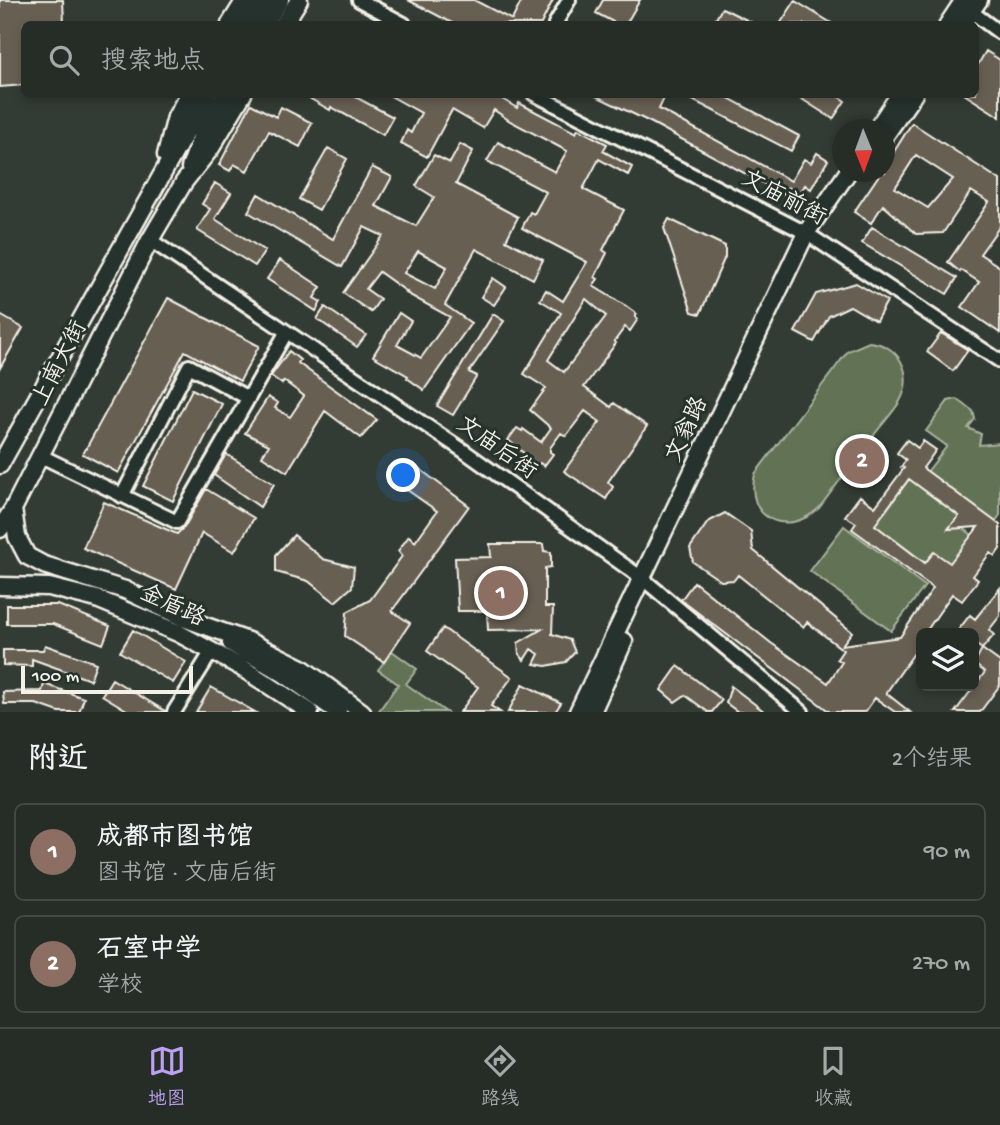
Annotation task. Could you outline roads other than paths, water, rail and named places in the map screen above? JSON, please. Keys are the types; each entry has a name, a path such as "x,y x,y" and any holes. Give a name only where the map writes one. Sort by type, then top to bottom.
{"main road":[{"path":"232,21 245,0"},
{"path":"250,21 263,0"},
{"path":"267,21 280,0"},
{"path":"286,21 299,0"},
{"path":"951,21 966,7"},
{"path":"159,181 176,117 188,98"},
{"path":"184,182 207,98"},
{"path":"159,181 222,98"},
{"path":"184,182 211,148 241,98"},
{"path":"884,119 897,98"},
{"path":"895,121 911,98"},
{"name":"上南大街","path":"0,465 159,181"},
{"name":"上南大街","path":"0,529 41,456 150,240 184,182"},
{"name":"文翁路","path":"578,712 646,583 810,236 842,182"},
{"name":"文翁路","path":"810,236 853,182"},
{"name":"金盾路","path":"13,509 17,537 27,556 44,565 125,590 186,619 284,673 338,712"},
{"name":"文翁路","path":"592,712 646,583"},
{"name":"金盾路","path":"0,586 49,587 97,599 178,633 212,651 310,712"},
{"name":"金盾路","path":"186,619 281,656 362,712"}],"street":[{"path":"359,0 398,21"},
{"path":"557,21 569,0"},
{"path":"966,7 1000,33"},
{"name":"文庙前街","path":"542,98 810,236 1000,361"},
{"name":"文庙后街","path":"150,240 464,451 646,583 802,712"},
{"path":"41,456 177,522 286,333"},
{"path":"122,496 189,366 248,398"},
{"path":"174,712 212,651"}],"place":[{"name":"石室中学","path":"862,461"},
{"name":"成都市图书馆","path":"501,593"}]}
